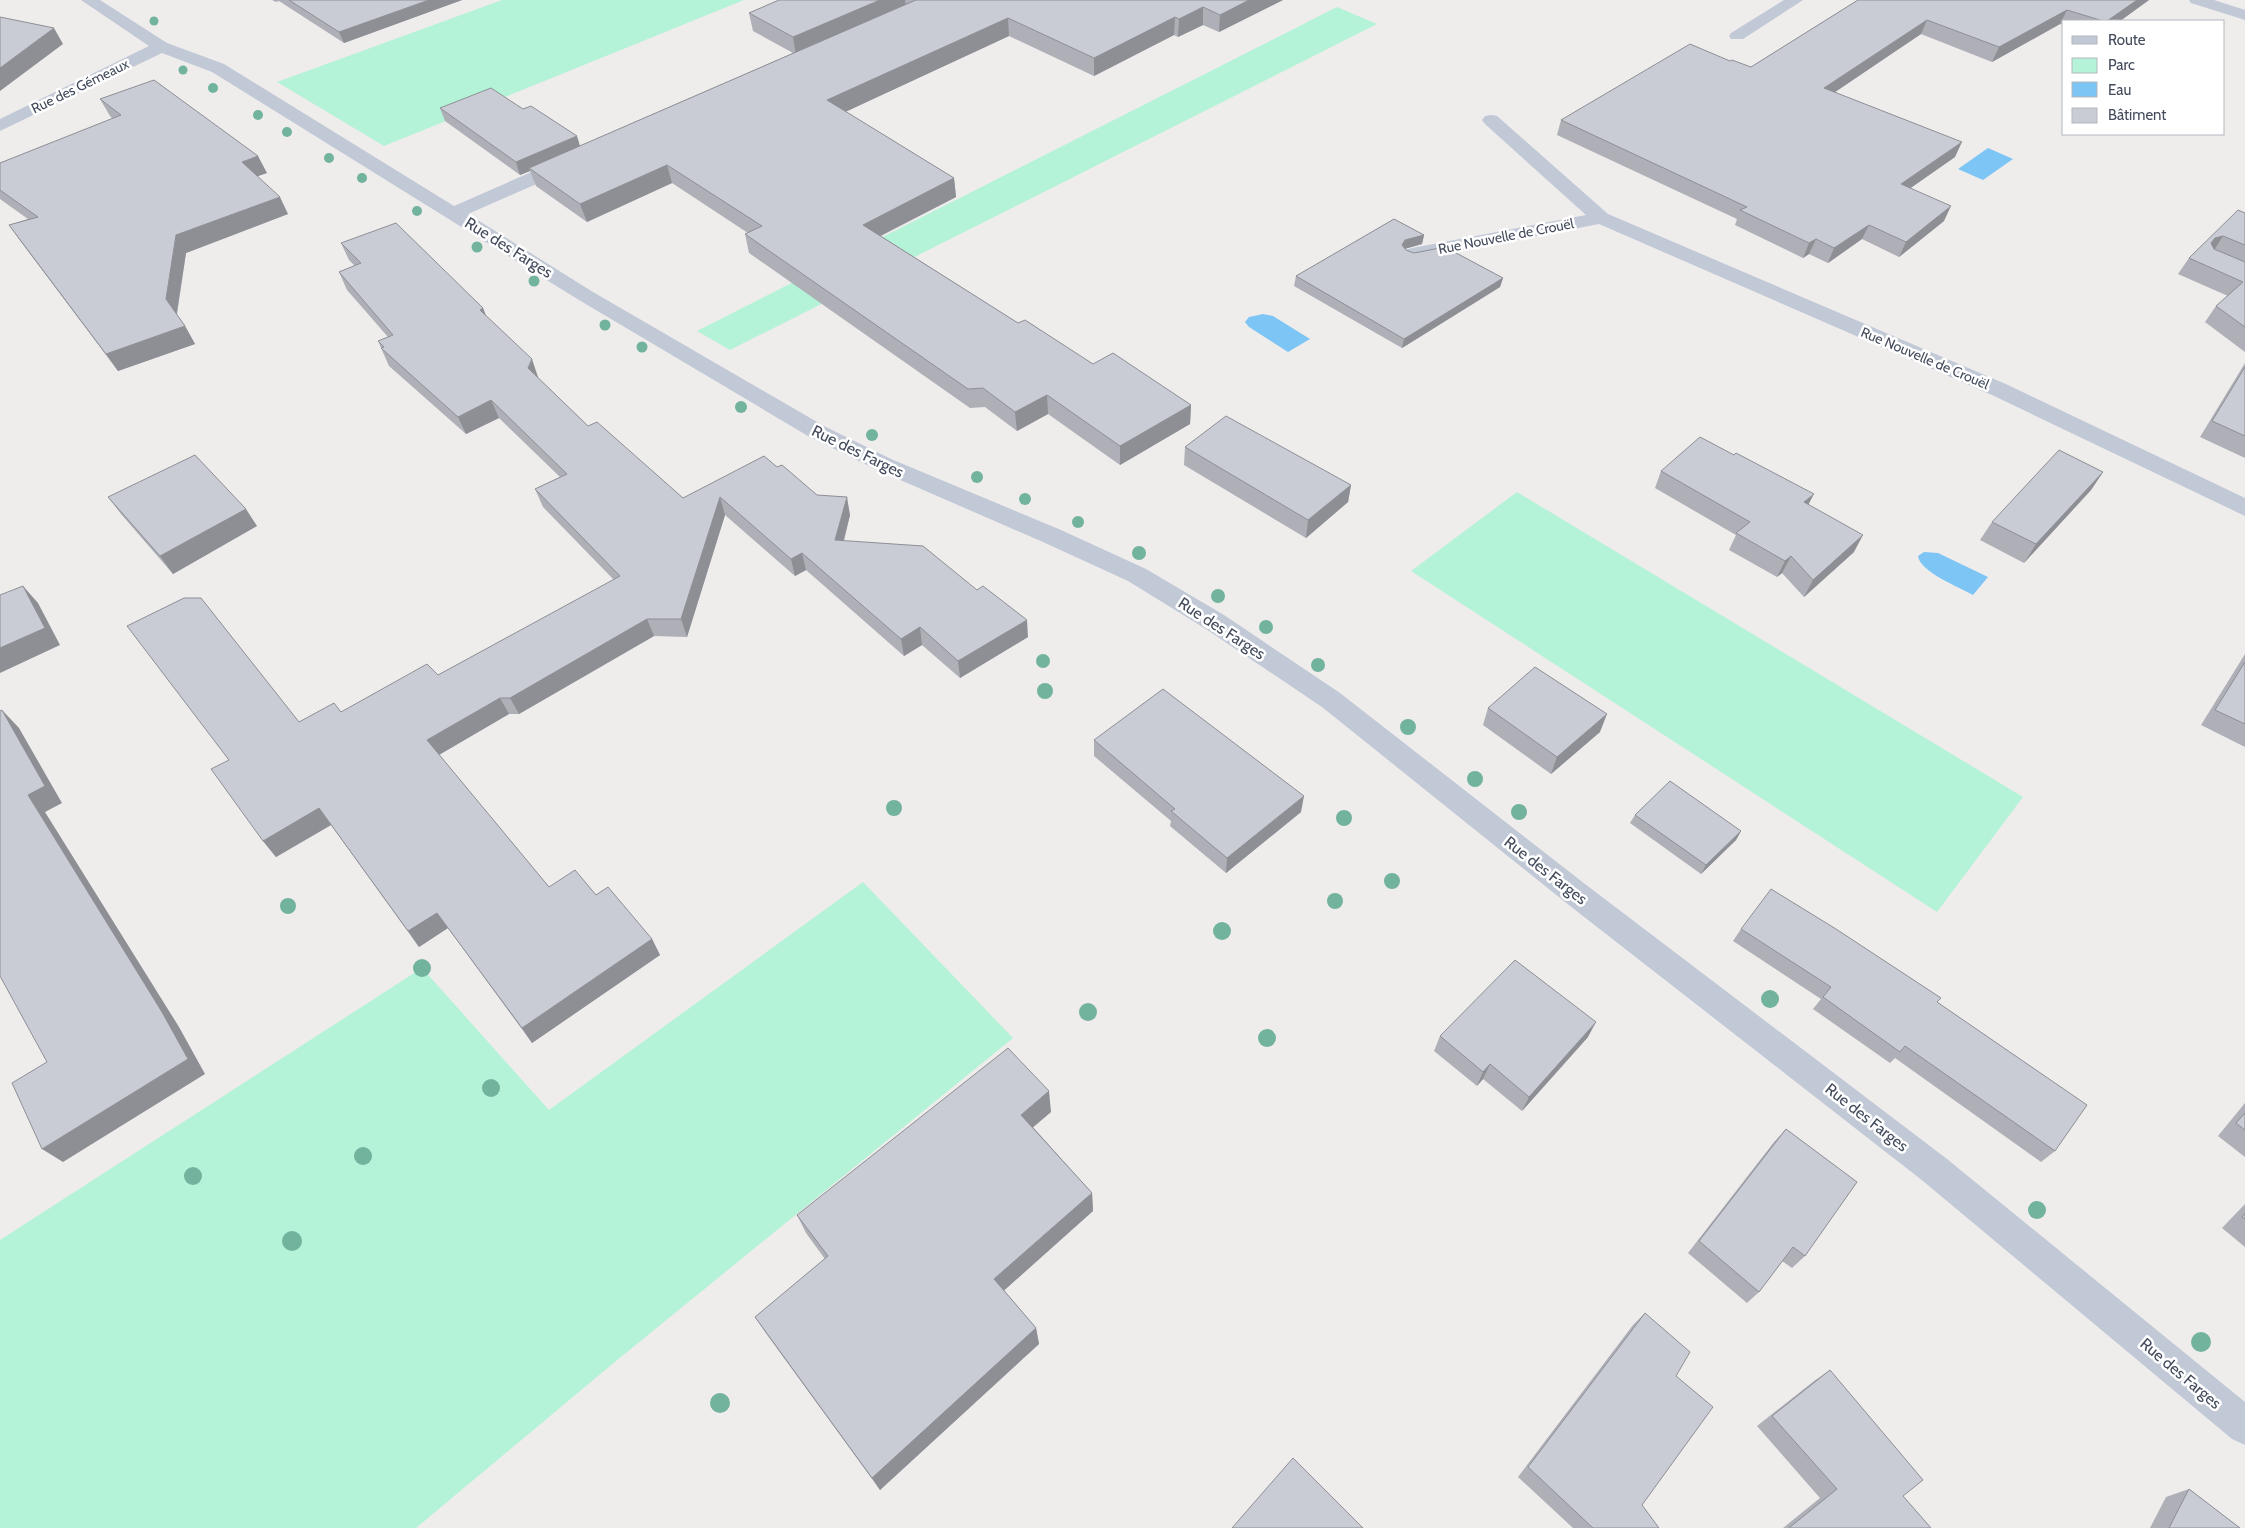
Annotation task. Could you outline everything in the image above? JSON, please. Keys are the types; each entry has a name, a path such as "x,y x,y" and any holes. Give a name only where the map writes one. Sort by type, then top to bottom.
{"street":[{"name":"Rue des Farges","path":"89,0 161,47 218,68 455,213 586,296 816,431 883,464 1052,536 1137,575 1215,622 1322,694 1935,1170 2245,1426"},
{"path":"1737,36 1794,0"},
{"path":"2197,0 2245,15"},
{"name":"Rue des Gémeaux","path":"0,126 161,47"},
{"name":"Rue Nouvelle de Crouël","path":"1491,120 1601,218 2000,390 2245,508"},
{"path":"455,213 588,155"},
{"name":"Rue Nouvelle de Crouël","path":"1412,254 1601,218"}],"green space":[{"path":"502,0 744,0 384,146 277,82"},
{"path":"1337,7 1377,24 730,350 697,331"},
{"path":"1517,492 2023,797 1937,912 1411,571"},
{"path":"863,882 1013,1038 616,1361 416,1528 0,1528 0,1240 422,968 549,1110"}],"water":[{"path":"1988,148 2013,159 1983,180 1958,169"},
{"path":"1263,314 1273,316 1310,339 1288,352 1249,327 1245,322 1249,317"},
{"path":"1924,552 1938,553 1988,577 1973,595 1941,579 1925,568 1918,556"}],"building":[{"path":"289,0 429,0 339,32"},
{"path":"779,0 880,0 793,37 749,13"},
{"path":"916,0 1249,0 1220,15 1203,7 1179,19 1175,17 1094,58 1008,18 827,100 954,178 863,225 1018,323 1025,320 1093,364 1113,353 1191,405 1120,446 1047,395 1015,412 983,388 968,389 745,234 762,226 667,165 580,204 529,168"},
{"path":"1858,0 2137,0 2108,20 2100,20 2067,10 1999,47 1927,20 1824,88 1962,142 1901,184 1951,206 1906,242 1869,225 1834,248 1816,239 1809,243 1740,210 1747,207 1561,120 1690,44 1730,61 1732,60 1751,67"},
{"path":"0,17 54,28 0,68"},
{"path":"154,80 258,156 242,162 280,197 176,235 166,299 185,326 106,354 9,225 38,217 0,190 0,163 121,115 100,99"},
{"path":"491,88 523,109 531,106 577,136 516,162 440,108"},
{"path":"2238,210 2245,213 2245,245 2223,236 2215,238 2211,243 2214,249 2245,262 2245,327 2216,306 2243,282 2189,258"},
{"path":"1394,219 1424,235 1405,240 1402,245 1406,250 1414,253 1445,247 1503,278 1404,339 1296,276"},
{"path":"396,223 483,308 480,310 532,359 528,368 588,426 597,422 683,498 764,456 777,467 782,465 817,495 847,497 835,540 923,546 977,590 983,586 1027,620 958,661 920,627 901,639 802,553 791,559 720,497 681,619 647,619 510,698 500,698 427,740 549,887 575,870 596,895 608,887 652,939 522,1028 437,913 408,931 319,808 263,841 211,769 229,760 127,626 184,598 201,598 299,722 334,703 341,712 427,664 438,675 620,576 535,489 567,474 491,400 458,417 381,348 384,347 378,341 393,335 339,272 361,263 341,243"},
{"path":"2245,367 2245,436 2212,421"},
{"path":"1226,416 1351,485 1308,520 1185,447"},
{"path":"1700,437 1734,455 1736,453 1814,494 1804,502 1863,535 1813,580 1791,556 1785,561 1736,533 1750,522 1661,471"},
{"path":"2059,450 2103,472 2036,544 1992,522"},
{"path":"195,455 246,509 160,556 108,497"},
{"path":"23,586 45,628 0,648 0,595"},
{"path":"2245,662 2245,724 2215,710"},
{"path":"1535,667 1607,714 1557,757 1488,708"},
{"path":"1163,689 1304,796 1227,858 1171,811 1175,809 1094,740"},
{"path":"2,710 45,786 28,795 162,1012 188,1059 42,1149 12,1083 47,1062 0,976 0,711"},
{"path":"1670,781 1741,831 1706,865 1635,815"},
{"path":"1771,889 1941,998 1937,1002 2087,1105 2055,1151 1905,1046 1900,1052 1823,997 1831,987 1741,929"},
{"path":"1515,960 1596,1022 1529,1097 1490,1064 1483,1072 1440,1036"},
{"path":"1008,1048 1049,1091 1021,1115 1092,1193 994,1279 1036,1328 872,1478 755,1317 828,1256 797,1215"},
{"path":"2245,1113 2245,1130 2236,1123"},
{"path":"1786,1129 1857,1182 1805,1256 1793,1247 1759,1292 1699,1241"},
{"path":"1645,1313 1690,1352 1676,1376 1713,1407 1642,1505 1659,1528 1593,1528 1528,1467"},
{"path":"1830,1370 1923,1480 1903,1496 1931,1528 1789,1528 1837,1489 1772,1416"},
{"path":"1293,1458 1363,1528 1232,1528"},
{"path":"2189,1489 2240,1528 2169,1528"}]}
